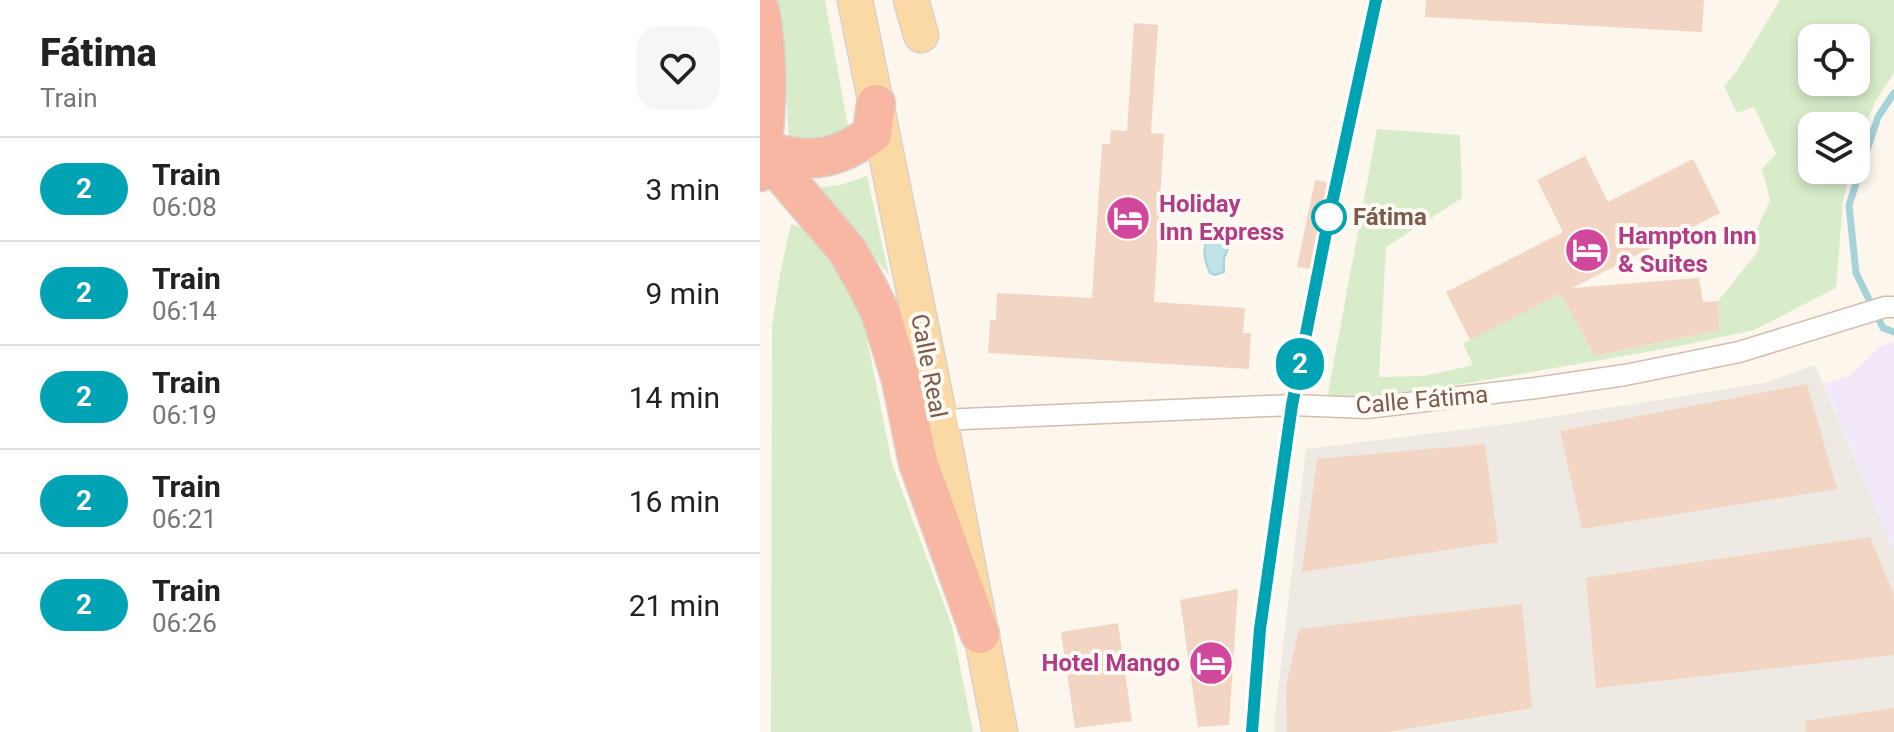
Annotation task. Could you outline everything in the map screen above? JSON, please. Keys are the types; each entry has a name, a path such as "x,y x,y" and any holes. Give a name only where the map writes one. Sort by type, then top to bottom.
{"highway":[{"path":"760,11 767,88 761,158 847,250 881,314 901,379 918,462 980,634"},
{"path":"761,158 819,159 839,154 872,134 876,104"}],"main road":[{"name":"Calle Real","path":"855,0 1000,732"},
{"path":"911,0 921,35"}],"street":[{"name":"Calle Fátima","path":"940,420 1292,405 1366,408 1536,388 1625,375 1739,352 1890,307"}],"shaded area":[{"path":"1894,342 1894,550 1824,384 1849,376 1881,346"},
{"path":"1815,365 1894,550 1894,732 1275,732 1306,449 1500,425 1764,383"}],"green space":[{"path":"775,0 825,0 849,132 813,144 789,138 783,50"},
{"path":"1780,0 1894,0 1894,73 1870,114 1798,112 1798,184 1847,184 1836,288 1754,330 1670,348 1370,400 1326,404 1377,129 1460,135 1462,198 1386,247 1379,377 1424,376 1473,365 1463,343 1560,294 1595,356 1720,330 1718,301 1759,250 1751,234 1758,227 1770,200 1762,169 1776,154 1754,107 1737,113 1724,86 1737,71"},
{"path":"867,176 889,275 815,188 840,185"},
{"path":"791,224 806,229 844,280 863,319 892,464 952,626 973,732 771,732 772,326"}],"water":[{"path":"1217,231 1227,234 1231,242 1224,258 1224,272 1215,275 1210,273 1204,249 1208,238"}],"building":[{"path":"1426,0 1704,0 1702,32 1425,17"},
{"name":"Holiday Inn Express","path":"1134,23 1158,25 1151,133 1164,134 1154,302 1245,308 1243,333 1251,333 1249,369 988,353 990,320 996,320 997,293 1092,298 1102,144 1110,144 1111,130 1127,131"},
{"name":"Hampton Inn & Suites","path":"1585,156 1608,202 1693,159 1720,213 1572,288 1699,278 1703,302 1718,301 1720,330 1595,356 1560,294 1470,340 1446,292 1563,232 1537,180"},
{"name":"Fátima","path":"1315,180 1335,184 1316,270 1297,267"},
{"path":"1807,384 1837,489 1582,529 1560,431"},
{"path":"1485,444 1498,542 1302,572 1317,459"},
{"path":"1870,537 1894,595 1894,655 1596,688 1586,578"},
{"name":"Hotel Mango","path":"1238,589 1229,725 1198,727 1180,600"},
{"path":"1522,604 1532,708 1387,732 1287,732 1286,686 1299,629"},
{"name":"Hotel Mango","path":"1118,623 1132,721 1075,728 1061,632"},
{"path":"1894,708 1894,732 1806,732 1805,721"}],"waterway":[{"path":"1894,93 1878,117 1849,205 1856,273 1883,328 1894,332"}],"railway":[{"path":"1252,732 1260,629 1292,405 1376,0"}],"train":[{"name":"2","path":"1252,732 1260,629 1292,405 1376,0"}],"place":[{"name":"Fátima","path":"1329,217"},
{"name":"Holiday Inn Express","path":"1128,218"},
{"name":"Hampton Inn & Suites","path":"1587,250"},
{"name":"Hotel Mango","path":"1211,663"}]}
